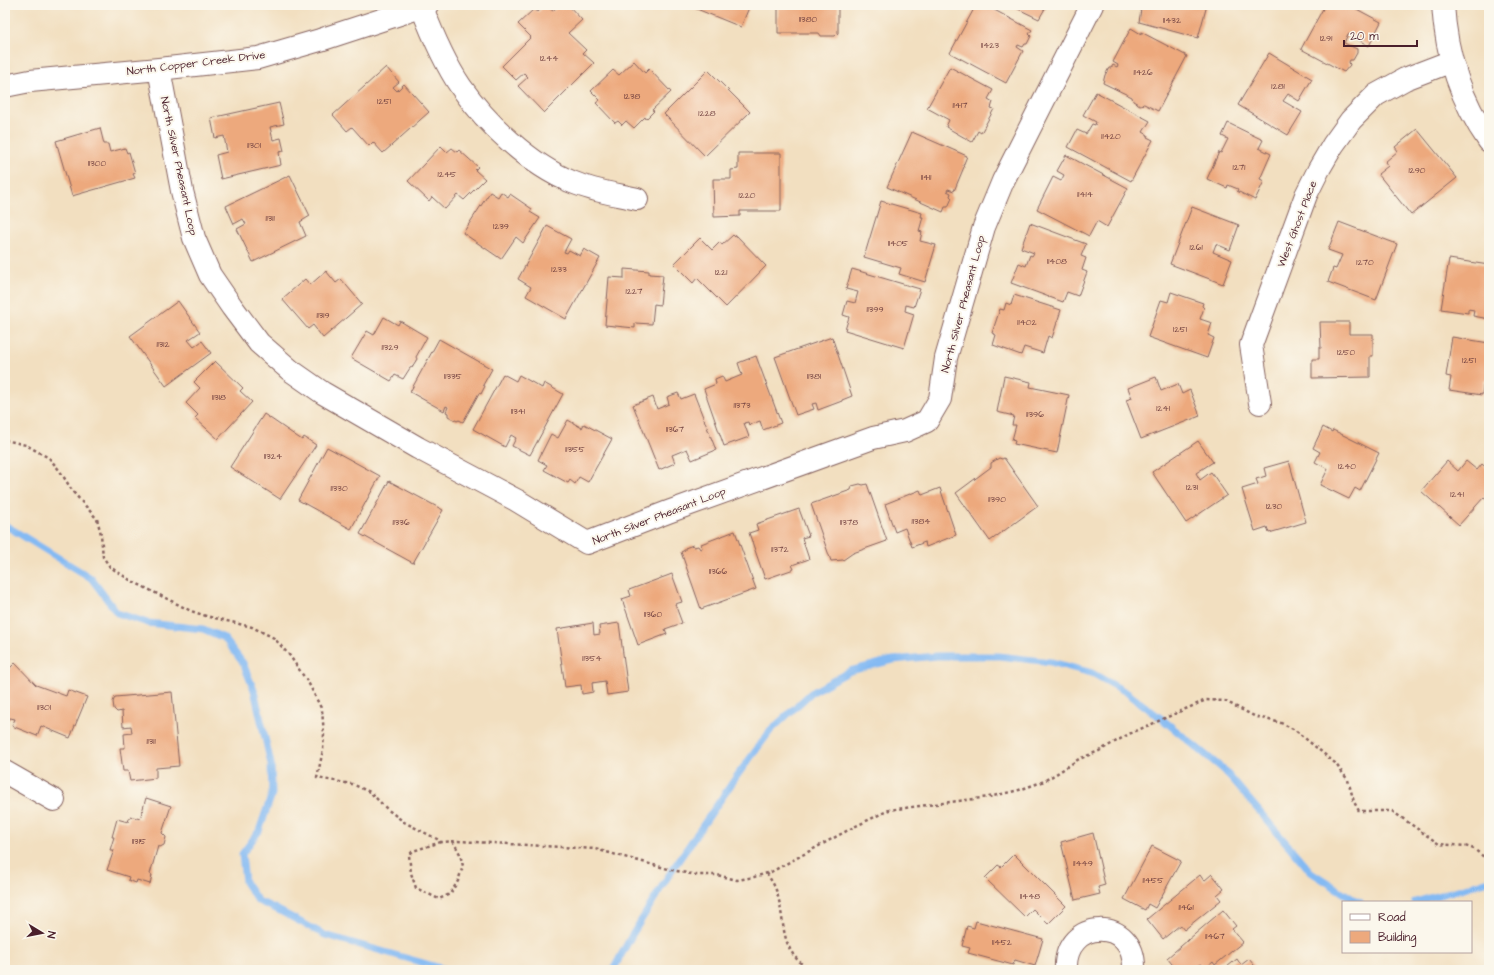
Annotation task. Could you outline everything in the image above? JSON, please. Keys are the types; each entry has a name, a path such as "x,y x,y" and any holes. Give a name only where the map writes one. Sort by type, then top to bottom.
{"street":[{"name":"North Silver Pheasant Loop","path":"159,69 182,191 194,238 210,274 259,343 290,370 322,393 418,448 516,500 587,543 675,509 865,440 905,431 927,421 940,399 946,358 984,227 1003,181 1092,5"},
{"path":"1443,5 1444,20 1452,61 1460,88 1472,113 1489,141"},
{"name":"North Copper Creek Drive","path":"5,86 30,81 258,58 320,40 423,6"},
{"path":"423,6 444,58 461,86 482,114 511,143 544,167 572,182 603,192 637,199"},
{"name":"West Ghost Place","path":"1260,403 1251,345 1306,194 1318,169 1351,120 1376,96 1405,79 1452,61"},
{"path":"5,772 54,800"},
{"path":"1066,970 1066,960 1069,949 1076,940 1085,933 1096,930 1107,930 1117,934 1126,941 1132,950 1135,960 1134,970"}],"path":[{"path":"5,440 26,445 49,458 60,471 73,492 97,519 101,534 104,557 110,567 130,580 191,611 252,627 274,638 290,656 309,684 322,710 324,734 323,750 317,778 352,784 370,792 387,809 404,822 441,842"},
{"path":"453,841 460,854 463,866 458,881 450,894 439,899 416,888 411,873 409,855 413,851 441,842 453,841 596,849 672,870 696,875 717,876 737,880 767,873 889,810 989,797 1019,790 1042,782 1079,759 1099,751 1129,734 1188,707 1206,700 1217,699 1231,703 1254,716 1282,723 1296,730 1310,741 1335,763 1348,780 1354,802 1359,811 1392,811 1439,844 1465,846 1474,849 1489,861"},
{"path":"767,873 776,890 785,936 792,954 802,965 810,970"}],"building":[{"path":"545,5 553,11 558,5 568,5 582,20 568,33 586,50 583,53 594,63 544,113 518,86 528,77 524,73 516,80 502,66 531,37 518,24 534,9 538,12"},
{"path":"687,5 750,5 741,27"},
{"path":"778,5 838,5 838,33 835,36 821,36 819,33 778,33"},
{"path":"976,5 985,5 1032,30 1029,34 1031,36 1027,44 1023,47 1018,45 1017,47 1023,51 1006,83 950,53"},
{"path":"1010,5 1047,5 1039,19"},
{"path":"1144,5 1207,5 1198,38 1139,22 1141,9"},
{"path":"1325,5 1349,5 1381,22 1369,46 1348,34 1344,43 1357,49 1357,53 1353,60 1350,60 1350,65 1344,72 1301,49"},
{"path":"1131,28 1187,56 1158,111 1144,104 1140,105 1133,101 1132,97 1103,83 1109,68 1113,65 1117,67 1118,65 1113,62"},
{"path":"1269,53 1312,79 1299,101 1288,94 1283,101 1302,112 1288,135 1238,105"},
{"path":"634,61 645,73 649,69 671,92 652,110 654,111 646,119 645,117 634,128 626,121 622,125 618,121 615,123 596,103 600,100 591,91 613,70 619,75"},
{"path":"386,67 399,82 393,87 397,91 404,84 429,112 383,153 373,142 369,146 352,127 347,131 333,115"},
{"path":"950,67 993,90 988,99 993,102 991,108 994,109 981,133 978,131 972,142 946,127 949,120 927,108"},
{"path":"708,70 750,112 705,156 664,114"},
{"path":"1096,92 1150,121 1143,132 1148,135 1147,137 1153,140 1131,181 1068,147 1077,130 1086,134 1092,124 1095,125 1096,122 1083,115"},
{"path":"279,103 284,124 270,127 273,140 281,138 284,151 279,152 281,165 221,179 216,155 227,152 224,136 215,138 211,118"},
{"path":"1228,123 1263,140 1259,148 1271,154 1260,179 1264,181 1255,200 1237,191 1238,189 1228,185 1227,188 1207,179 1219,152 1221,153 1228,139 1222,136"},
{"path":"100,128 104,144 108,144 110,152 125,148 127,153 129,152 135,178 72,196 56,141"},
{"path":"1417,129 1457,178 1411,215 1378,174 1388,166 1385,162 1398,151 1395,147"},
{"path":"912,132 967,156 954,191 948,189 947,191 951,193 950,196 952,198 948,207 945,207 943,212 887,187"},
{"path":"441,146 447,152 452,148 457,152 459,150 478,167 475,170 485,179 464,200 458,195 445,209 432,197 429,201 408,181"},
{"path":"738,153 781,153 781,211 740,211 740,216 714,217 713,179 731,179 731,170 738,169"},
{"path":"1066,155 1128,188 1107,227 1097,221 1089,236 1037,209 1053,177 1061,181 1064,175 1057,171"},
{"path":"290,175 310,216 300,222 306,236 253,262 237,229 246,224 243,219 234,224 226,206"},
{"path":"490,192 498,197 501,192 508,197 510,194 532,209 530,212 540,218 523,243 516,237 501,259 463,233"},
{"path":"881,201 922,213 921,217 923,217 919,231 922,232 920,241 936,245 925,282 899,274 901,268 864,257"},
{"path":"1192,207 1239,225 1230,250 1216,244 1213,252 1232,260 1223,284 1170,264"},
{"path":"1339,222 1397,244 1376,300 1328,282 1333,268 1336,269 1342,255 1328,250"},
{"path":"1030,223 1086,244 1081,256 1086,258 1082,270 1087,272 1078,296 1067,292 1063,302 1011,283 1019,263 1026,266 1030,255 1032,256 1034,253 1021,248"},
{"path":"547,226 571,239 564,252 567,253 569,250 580,256 584,249 600,258 566,319 526,296 531,287 518,279"},
{"path":"733,235 735,237 736,235 766,266 726,307 697,278 693,283 674,264 700,238 712,250 720,242 722,245"},
{"path":"1449,259 1489,265 1489,319 1473,316 1474,310 1468,309 1468,313 1441,309"},
{"path":"624,269 649,271 649,274 663,275 660,305 654,304 652,324 635,323 635,328 605,325 609,277 624,278"},
{"path":"852,269 920,289 914,307 906,305 905,311 914,314 904,348 845,330 849,317 843,315 847,301 855,303 858,292 846,289"},
{"path":"326,271 336,283 341,279 362,304 323,338 313,325 308,329 282,299 305,279 310,285"},
{"path":"1171,292 1203,303 1202,306 1204,308 1200,319 1212,323 1208,335 1214,338 1207,358 1148,337 1161,300 1168,302"},
{"path":"1014,295 1061,310 1052,338 1048,336 1043,353 1024,347 1021,355 993,345 996,335 992,333 1000,309 1004,310 1006,303 1011,305"},
{"path":"178,301 200,332 188,340 194,347 202,341 211,353 166,386 130,336"},
{"path":"384,317 398,325 400,321 427,337 416,357 417,359 403,379 395,375 391,381 351,358 367,331 374,335"},
{"path":"1320,322 1349,322 1349,334 1373,334 1373,356 1370,356 1370,377 1312,378 1312,359 1319,359 1319,348 1321,348"},
{"path":"832,337 852,396 818,410 816,403 812,404 814,409 796,415 775,357"},
{"path":"1452,337 1489,343 1489,381 1484,380 1482,395 1449,390 1451,377 1446,376"},
{"path":"439,339 492,369 483,385 485,386 481,394 479,393 463,422 459,420 457,421 448,416 448,413 446,412 448,407 446,406 444,411 410,392"},
{"path":"756,356 781,423 763,430 760,421 749,425 748,422 744,423 749,437 724,446 704,389 716,384 715,379 722,376 725,382 742,375 738,363"},
{"path":"215,361 243,388 240,391 252,402 218,439 195,418 198,415 186,403 200,388 194,382"},
{"path":"503,374 516,381 519,375 542,388 544,383 563,394 530,455 512,446 516,438 511,435 505,447 473,429"},
{"path":"1004,376 1031,382 1030,387 1069,395 1057,453 1014,444 1015,441 1012,440 1016,425 1012,425 1014,416 997,412"},
{"path":"1156,377 1161,391 1178,384 1182,394 1190,390 1200,416 1141,439 1126,400 1132,398 1128,388"},
{"path":"678,393 681,399 694,394 716,450 692,460 687,449 672,455 675,463 659,470 633,405 653,397 657,409 669,404 667,397"},
{"path":"264,414 302,440 304,437 316,445 280,499 230,467"},
{"path":"568,420 582,428 584,424 612,439 588,482 579,477 575,484 570,480 568,483 544,470 547,465 538,460 551,434 558,438"},
{"path":"1323,427 1332,432 1333,430 1379,453 1360,491 1355,488 1349,499 1320,485 1328,469 1315,462 1320,452 1313,448"},
{"path":"1198,441 1213,462 1196,473 1200,480 1211,472 1227,495 1186,523 1152,472"},
{"path":"327,447 380,476 351,529 298,500"},
{"path":"999,458 1004,458 1038,506 990,541 956,493 991,467 991,463"},
{"path":"1289,461 1306,522 1269,533 1267,527 1255,531 1242,489 1258,484 1256,479 1266,476 1264,468"},
{"path":"1447,461 1458,471 1466,461 1477,470 1482,464 1489,470 1489,501 1484,497 1459,525 1421,491"},
{"path":"389,481 443,510 413,563 360,534"},
{"path":"867,484 887,541 853,553 843,560 831,561 811,504 851,490 852,486"},
{"path":"940,488 956,535 926,547 925,542 912,547 905,528 895,532 885,504 920,490 922,495"},
{"path":"799,509 809,536 802,538 809,559 792,565 794,569 765,579 749,533 758,530 756,524"},
{"path":"735,531 756,589 701,609 681,552 685,550 685,548 693,545 694,547 698,546 700,549 702,548 701,544"},
{"path":"672,574 682,602 675,604 682,623 665,629 667,634 638,645 622,599 631,596 629,590"},
{"path":"593,623 594,635 600,634 599,626 619,623 628,692 607,695 605,681 592,683 593,692 582,694 581,685 565,687 557,629"},
{"path":"15,663 36,685 66,696 68,690 87,697 70,738 41,726 37,736 12,726 15,719 10,718 5,722 5,673"},
{"path":"172,692 179,766 156,768 156,778 130,781 128,771 123,771 120,748 125,748 124,734 132,733 131,726 123,727 122,711 117,712 114,709 113,702 115,697"},
{"path":"146,798 171,806 162,833 166,837 164,845 160,847 158,846 150,874 152,875 150,884 137,880 136,883 128,880 129,877 107,870 114,850 110,850 117,819 128,822 130,816 140,819"},
{"path":"1093,833 1105,885 1098,887 1100,894 1075,900 1061,842"},
{"path":"1152,846 1181,861 1155,908 1148,904 1145,910 1124,899"},
{"path":"1014,854 1066,906 1048,924 1033,909 1025,917 985,878 998,865 1001,867"},
{"path":"1212,874 1224,889 1217,895 1221,900 1184,930 1180,925 1163,939 1147,919 1200,875 1204,881"},
{"path":"1223,910 1236,926 1232,929 1243,942 1215,965 1213,962 1205,969 1201,964 1193,970 1177,970 1167,958"},
{"path":"976,921 1043,939 1035,966 1015,960 1013,965 968,953 970,948 962,946 967,926 974,928"},
{"path":"1237,959 1241,965 1249,959 1258,970 1223,970"}],"waterway":[{"path":"5,525 91,578 117,613 148,623 203,629 224,638 243,663 254,690 271,764 272,794 259,831 242,854 245,882 258,901 325,935 448,970"},
{"path":"613,970 632,935 672,870 739,773 771,730 811,693 850,671 893,660 937,656 999,656 1051,662 1092,673 1126,692 1162,719 1224,770 1311,872 1358,901"},
{"path":"1419,901 1489,881"}]}
